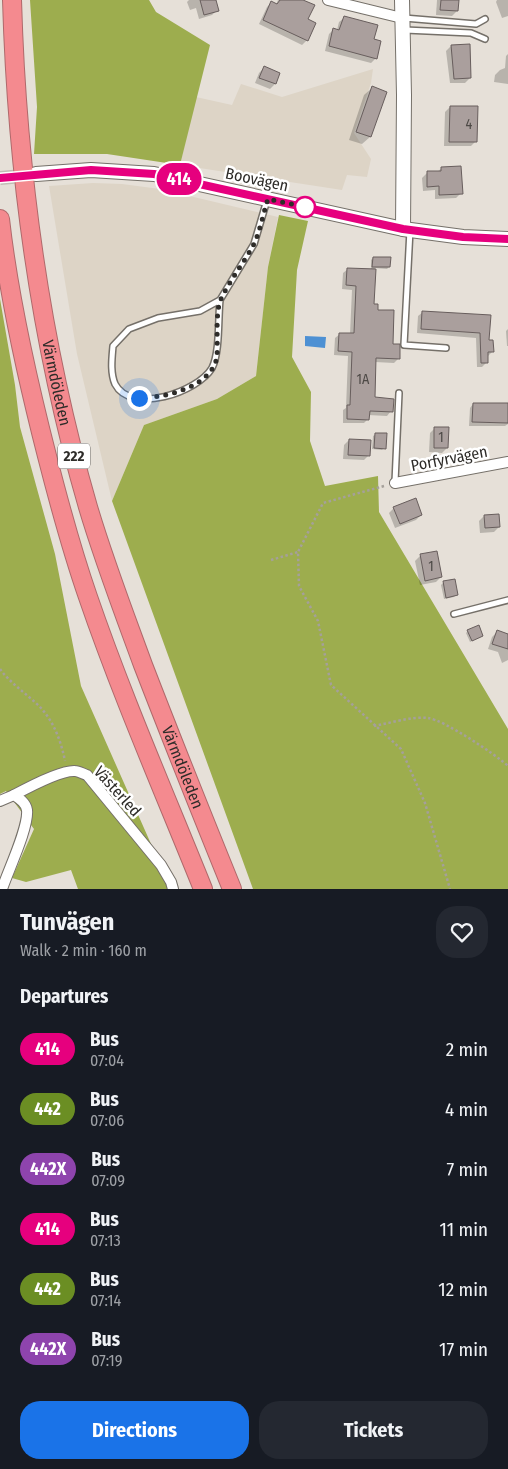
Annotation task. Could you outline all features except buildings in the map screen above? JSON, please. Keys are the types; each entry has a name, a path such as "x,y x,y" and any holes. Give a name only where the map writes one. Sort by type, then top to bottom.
{"highway":[{"name":"Värmdöleden","path":"12,0 14,81 26,204 43,316 67,427 88,508 113,585 178,756 232,889"},
{"name":"Värmdöleden","path":"0,219 14,315 34,406 56,492 87,597 203,889"}],"street":[{"path":"328,0 370,12 402,24"},
{"path":"402,0 406,230"},
{"name":"Boovägen","path":"36,174 91,170 146,173 406,230 463,237 508,239"},
{"name":"Porfyrvägen","path":"395,483 508,462"},
{"name":"Västerled","path":"0,801 37,783 68,772 80,772 92,780 161,865 173,889"},
{"path":"2,889 26,820 27,811 25,805 14,795"}],"lane":[{"path":"402,24 476,24 485,19"},
{"path":"402,24 471,33 486,39"},
{"path":"220,300 200,311 158,318 129,329 113,346 111,367 116,384 126,394 139,398 156,398 176,393 192,386 210,370 216,358 220,300 254,244 268,199"},
{"path":"406,230 404,345 446,348"},
{"name":"Porfyrvägen","path":"395,483 399,393"},
{"path":"454,614 508,600"}],"path":[{"path":"395,483 324,502 298,552 299,586 318,621 331,685 401,749 425,803 450,889"},
{"path":"271,560 298,552"},
{"path":"0,669 8,679 41,708 60,739 68,772"},
{"path":"374,726 429,718 493,753 508,766"}],"shaded area":[{"path":"373,69 371,83 354,133 371,159 367,177 347,175 342,190 180,165 196,97 232,105 241,84 282,97"},
{"path":"93,183 122,184 160,189 278,217 268,267 256,376 217,399 144,425 112,501 77,354 49,186"}],"green space":[{"path":"30,0 149,0 156,12 210,45 180,165 107,154 34,154 37,107"},
{"path":"279,215 308,221 297,270 292,357 311,392 310,441 325,486 378,476 379,512 508,729 508,889 253,889 112,501 144,425 217,399 256,376 268,267"},
{"path":"0,299 15,385 20,427 55,554 81,686 171,889 78,889 71,870 26,882 12,878 34,829 6,791 0,794"}],"water":[{"path":"305,336 326,337 325,348 305,346"}],"tunnel":[{"path":"0,178 34,175"}],"bus line":[{"name":"414","path":"0,178 91,170 121,170 154,174 403,229 463,237 508,239"}],"route":[{"path":"139,398 156,398 176,393 192,386 210,370 216,358 220,300 254,244 268,199 305,207"}]}
